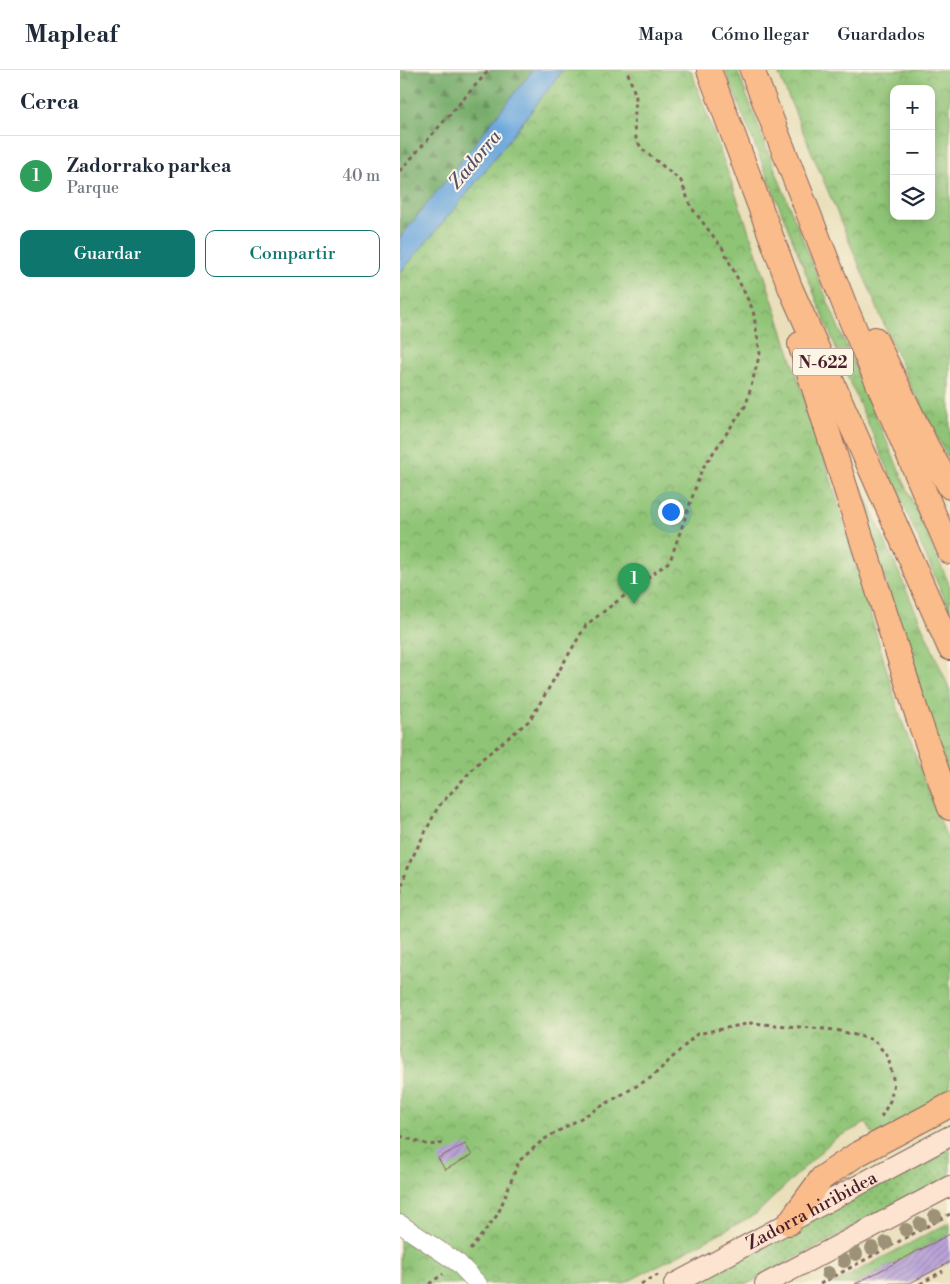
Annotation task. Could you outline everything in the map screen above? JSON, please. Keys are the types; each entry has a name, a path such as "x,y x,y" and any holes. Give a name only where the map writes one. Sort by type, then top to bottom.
{"highway":[{"name":"N-622","path":"709,70 790,287 950,648"},
{"name":"N-622","path":"752,70 845,306 950,552"},
{"path":"790,287 799,339 918,717 950,808"},
{"path":"845,306 875,339 927,447 950,487"},
{"path":"789,1223 822,1178 856,1155 950,1105"}],"main road":[{"name":"Zadorra hiribidea","path":"674,1284 950,1136"},
{"path":"765,1284 950,1186"}],"street":[{"path":"400,1224 458,1263 478,1284"}],"path":[{"path":"400,171 489,70"},
{"path":"400,892 407,868 438,807 482,759 530,720 586,625 670,561 702,469 746,405 760,353 753,310 723,249 691,207 681,181 641,148 636,138 634,127 636,97 627,70"},
{"path":"429,1284 458,1263 498,1214 519,1161 543,1140 652,1077 697,1034 751,1023 836,1030 874,1040 888,1057 894,1083 890,1101 881,1117 874,1122"},
{"path":"400,1136 429,1145 446,1143"},
{"path":"820,1284 950,1214"},
{"path":"920,1284 943,1271"}],"green space":[{"path":"400,70 533,70 400,238"},
{"path":"563,70 691,70 761,265 834,489 901,719 950,846 950,1097 875,1137 866,1123 834,1139 756,1214 623,1284 400,1284 400,273 466,195"},
{"path":"725,70 737,70 839,330 950,586 950,612 843,366"},
{"path":"777,70 950,70 950,462 908,381"},
{"path":"861,486 950,690 950,787 859,497"},
{"path":"950,1146 950,1176 747,1284 689,1284"},
{"path":"950,1222 950,1234 855,1284 833,1284"}],"water":[{"name":"Zadorra","path":"533,70 563,70 466,195 400,273 400,238"}],"building":[{"path":"465,1144 472,1155 445,1170 438,1158"},
{"path":"950,1234 950,1262 910,1283 855,1284"}],"place":[{"name":"Zadorrako parkea","path":"634,604"}]}
